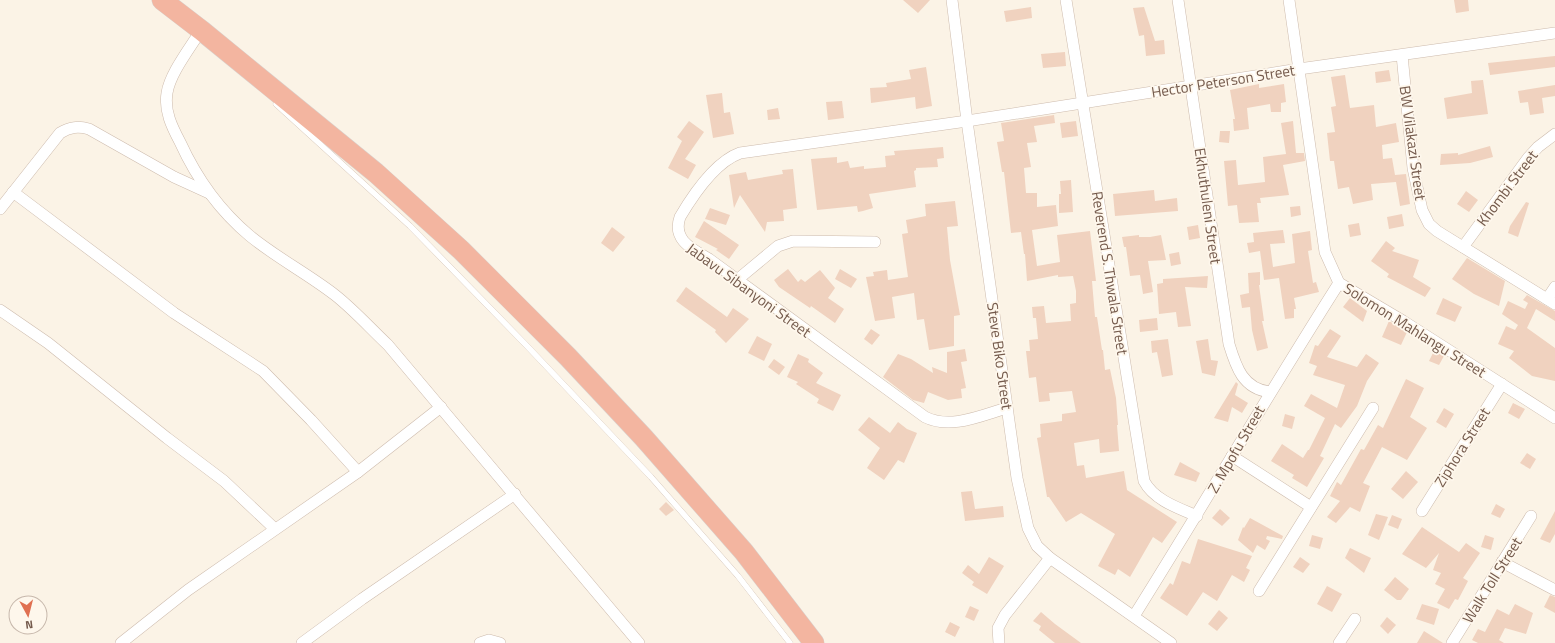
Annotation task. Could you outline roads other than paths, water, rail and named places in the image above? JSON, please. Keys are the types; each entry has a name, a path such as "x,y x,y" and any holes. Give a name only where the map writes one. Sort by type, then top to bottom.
{"highway":[{"path":"162,0 227,51 381,178 461,250 568,357 702,503 744,552 814,643"}],"street":[{"name":"Steve Biko Street","path":"952,0 967,121 1017,478 1028,528 1037,546 1050,558 1171,643"},
{"name":"Reverend S. Thwala Street","path":"1066,0 1144,481 1152,492 1160,498 1197,516"},
{"name":"Ekhuthuleni Street","path":"1178,0 1229,344 1242,377 1250,386 1270,392"},
{"name":"Solomon Mahlangu Street","path":"1289,0 1325,252 1338,283 1402,321 1555,418"},
{"path":"201,30 171,81 167,93 166,109 173,129 192,167 211,194 234,221 250,236 313,279 356,313 388,345 639,643"},
{"name":"Hector Peterson Street","path":"891,132 1082,104 1299,69 1555,33"},
{"name":"BW Vilakazi Street","path":"1402,55 1413,168 1422,210 1429,224 1551,302"},
{"path":"0,209 60,133 67,128 74,127 89,129 174,177 211,194"},
{"name":"Jabavu Sibanyoni Street","path":"891,132 748,151 732,156 715,169 680,217 677,224 681,240 932,421 947,423 1007,408"},
{"name":"Khombi Street","path":"1463,246 1528,158 1538,147 1555,134"},
{"path":"13,192 174,313 263,371 311,420 358,472"},
{"path":"737,280 778,246 794,241 875,242"},
{"name":"Z. Mpofu Street","path":"1134,616 1197,516 1270,392 1338,283"},
{"path":"1551,302 1555,287"},
{"path":"0,310 48,343 167,438 224,481 275,529"},
{"name":"Ziphora Street","path":"1422,511 1502,384"},
{"path":"121,643 188,590 358,472 441,407"},
{"path":"1259,591 1373,408"},
{"path":"1232,456 1311,507"},
{"path":"302,643 362,598 515,494"},
{"name":"Walk Toll Street","path":"1452,643 1531,516"},
{"path":"999,643 998,628 1006,614 1050,558"},
{"path":"1502,562 1555,590"},
{"path":"1339,643 1355,619"},
{"path":"480,643 489,640 500,643"}],"lane":[{"path":"227,51 248,78"},
{"path":"272,100 410,226 652,477 738,576 790,643"}]}
